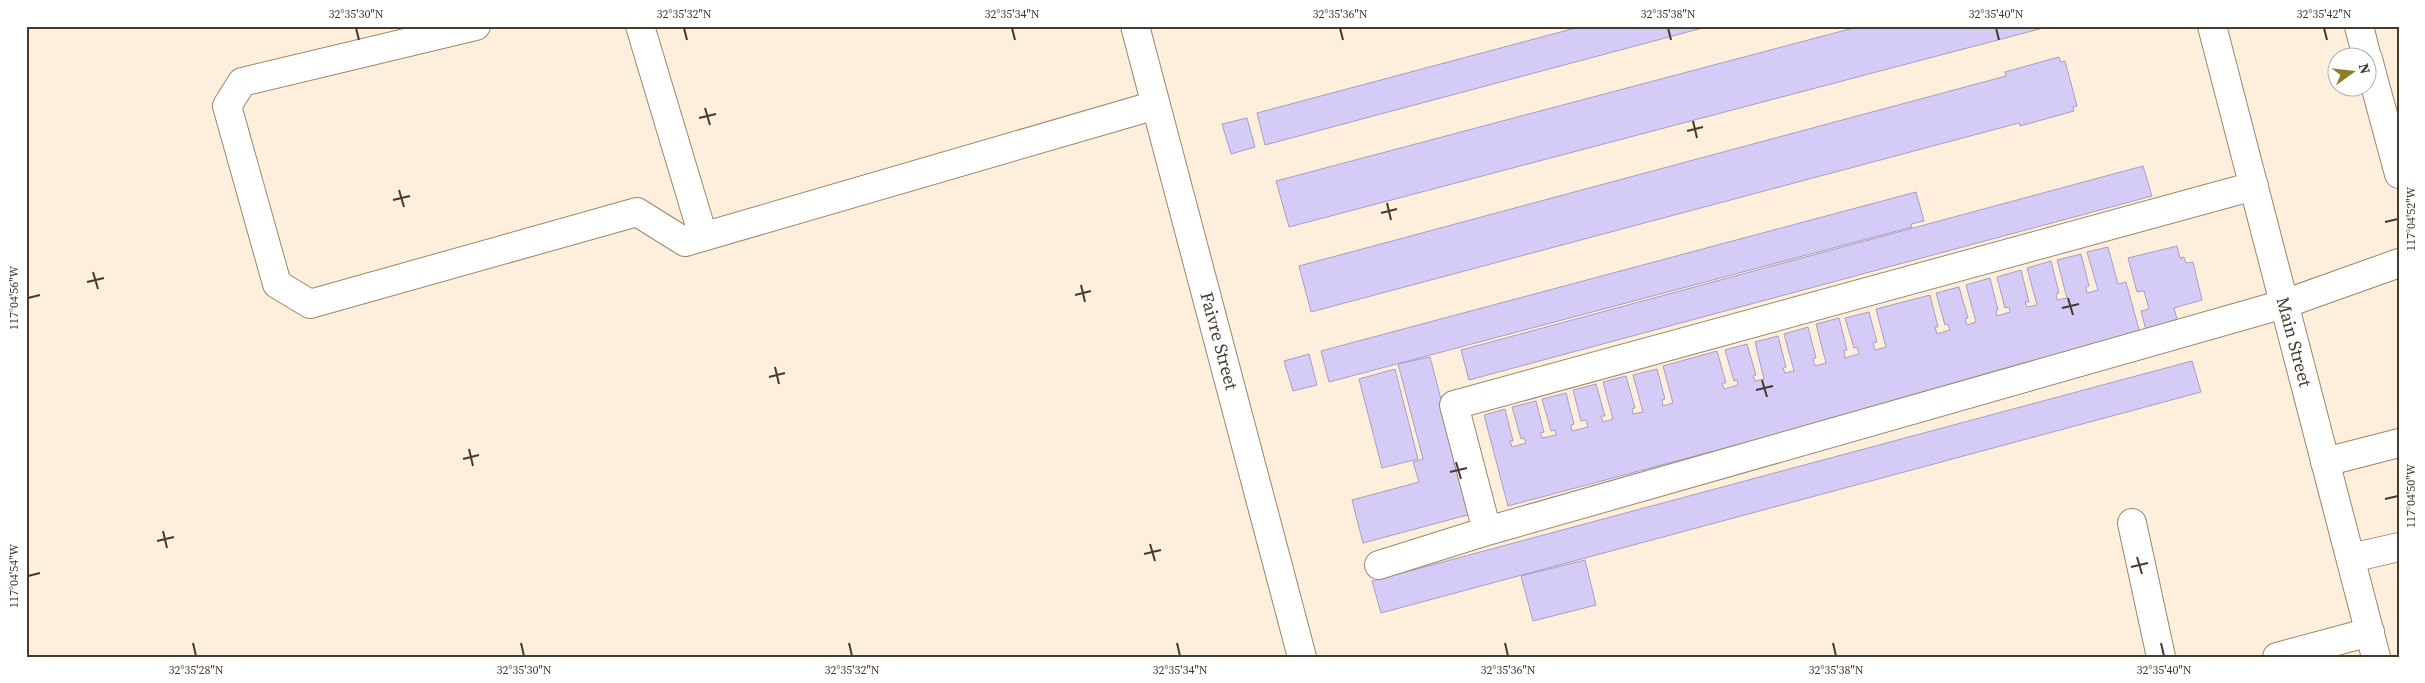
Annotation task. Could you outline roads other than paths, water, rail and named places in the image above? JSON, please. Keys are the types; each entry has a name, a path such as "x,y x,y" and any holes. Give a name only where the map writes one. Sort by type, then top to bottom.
{"street":[{"path":"476,26 242,82 227,106 277,284 310,304 637,212 685,242 1156,106"},
{"path":"640,26 703,236"},
{"name":"Faivre Street","path":"1135,26 1302,657"},
{"name":"Main Street","path":"2212,26 2373,644"},
{"path":"2359,26 2364,48"},
{"path":"2378,98 2399,174"},
{"path":"1488,531 1454,404 2254,186"},
{"path":"1379,565 1488,531 2284,304 2399,263"},
{"path":"2325,462 2399,443"},
{"path":"2132,523 2161,657"},
{"path":"2351,558 2399,547"},
{"path":"2277,657 2373,644"}]}
